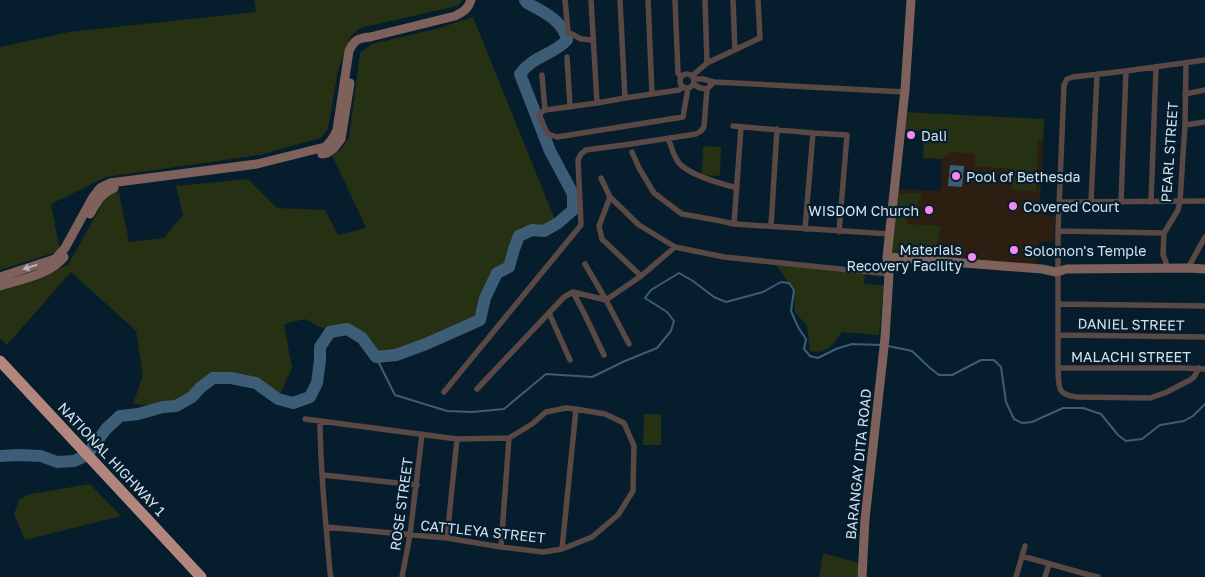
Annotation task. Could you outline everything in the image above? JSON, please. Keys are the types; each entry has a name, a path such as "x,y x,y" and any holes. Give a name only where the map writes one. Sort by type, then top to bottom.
{"highway":[{"name":"NATIONAL HIGHWAY 1","path":"0,361 201,577"}],"street":[{"path":"0,277 55,259 65,248 93,197 100,188 110,183 257,164 325,147 331,142 337,130 349,51 352,44 359,38 455,16 463,13 471,0"},
{"path":"565,0 568,32 581,39 592,40"},
{"path":"591,0 597,104"},
{"path":"620,0 625,98"},
{"path":"648,0 652,94"},
{"path":"675,0 680,82 690,83 700,88 707,88 714,82"},
{"path":"705,0 708,63"},
{"path":"732,0 735,50"},
{"path":"690,83 708,63 760,38 758,0"},
{"name":"BARANGAY DITA ROAD","path":"862,577 865,519 885,338 887,257 905,92 911,0"},
{"path":"0,286 47,271 58,264 69,251 104,192 114,188 259,169 326,153 334,148 341,139 343,131 355,53 357,48 370,37"},
{"path":"567,57 570,106"},
{"path":"1202,368 1190,380 1167,392 1150,398 1070,397 1063,394 1058,385 1058,304 1061,269 1058,231 1064,85 1067,79 1205,60"},
{"name":"PEARL STREET","path":"1164,233 1178,210 1180,201 1185,125 1186,63"},
{"path":"1151,202 1156,67"},
{"path":"1121,202 1126,71"},
{"path":"681,77 688,74 690,83 683,117 557,137 548,134 539,118 539,114 545,110 597,104 679,90 690,83 702,79 714,82 905,92"},
{"path":"1091,202 1097,74"},
{"path":"542,75 545,110"},
{"path":"444,392 581,225 578,160 581,154 586,150 696,134 704,127 707,88"},
{"path":"1185,94 1205,90"},
{"path":"1185,125 1205,122"},
{"path":"733,126 847,135 839,232"},
{"path":"734,224 741,127"},
{"path":"771,226 777,129"},
{"path":"805,230 813,133"},
{"path":"668,138 677,162 696,175 736,188"},
{"path":"632,152 638,168 654,192 682,214 734,224 890,234"},
{"path":"601,178 610,197 639,226 675,247 724,257 888,274"},
{"path":"610,197 598,226 599,232 602,239 641,276"},
{"path":"1060,202 1205,201"},
{"path":"1058,231 1164,233 1163,255 1166,268"},
{"path":"1188,268 1205,237"},
{"path":"477,389 564,296 573,292 606,300 641,276 675,247"},
{"path":"887,257 1042,270 1049,266 1061,269 1205,269"},
{"path":"585,264 629,344"},
{"path":"573,292 604,355"},
{"path":"1058,304 1205,306"},
{"path":"549,313 570,360"},
{"name":"DANIEL STREET","path":"1058,335 1205,337"},
{"name":"MALACHI STREET","path":"1058,368 1202,368"},
{"name":"CATTLEYA STREET","path":"326,527 447,538 543,552 562,549 592,537 618,514 632,491 634,446 624,424 605,414 566,408 546,412 532,424 509,438"},
{"path":"562,549 576,409"},
{"path":"305,419 457,439 509,438 501,547"},
{"path":"320,421 331,577"},
{"name":"ROSE STREET","path":"402,577 410,535 422,434"},
{"path":"447,538 457,439"},
{"path":"323,475 416,484"},
{"path":"1016,577 1025,546"},
{"path":"1022,556 1049,564 1072,574 1098,577"},
{"path":"1045,577 1049,564"}],"shaded area":[{"path":"1044,119 1040,207 1044,208 1044,215 1055,216 1054,242 1039,242 1037,267 891,255 898,189 941,191 942,159 923,158 924,131 901,129"}],"green space":[{"path":"254,0 463,0 457,6 360,28 351,36 338,70 328,129 321,138 259,155 106,177 51,204 60,251 0,270 0,47 69,32 256,12"},
{"path":"473,17 556,222 544,231 532,230 519,236 509,267 497,273 485,298 480,320 396,355 376,357 362,338 347,329 330,332 305,319 284,324 292,368 278,399 256,383 231,378 213,378 192,397 176,406 163,407 133,404 143,375 136,331 71,272 7,345 0,338 0,290 68,265 108,194 119,192 129,242 164,238 183,215 176,186 248,179 277,208 325,210 338,235 366,228 332,155 339,151 349,138 360,53 372,44 436,29"},
{"path":"903,112 1044,119 1043,141 1038,140 1036,191 1012,190 1013,169 975,166 975,154 952,152 942,159 923,158 924,131 901,129"},
{"path":"703,146 721,147 720,176 702,175"},
{"path":"921,193 921,199 918,200 918,210 908,209 905,219 907,219 907,224 941,226 932,259 891,255 898,194"},
{"path":"776,265 865,274 864,284 884,285 879,335 842,332 829,348 816,352 810,351 807,326 795,312 794,290"},
{"path":"644,414 661,414 661,445 643,445"},
{"path":"90,484 121,516 25,540 14,514 19,500 30,494"},
{"path":"823,553 859,563 857,577 819,577"}],"water":[{"name":"Pool of Bethesda","path":"950,165 964,166 962,187 948,186"}],"waterway":[{"path":"0,456 41,456 57,462 74,461 87,455 106,429 120,416 176,406 192,397 213,378 231,378 256,383 278,399 293,403 310,397 317,383 320,347 330,332 347,329 362,338 376,357 396,355 480,320 485,298 497,273 509,267 519,236 532,230 544,231 558,223 573,210 573,194 550,151 520,74 531,63 556,49 567,40 562,27 552,17 525,0"},
{"path":"376,357 395,395 447,411 472,412 504,409 546,374 592,377 657,348 671,331 674,321 667,312 645,298 651,290 679,273 714,297 726,302 763,292 781,282 789,283 794,290 791,311 806,339 804,349 810,356 818,358 852,344 881,345"},
{"path":"888,346 912,351 939,375 952,375 981,360 994,360 1001,367 1006,402 1014,419 1022,423 1032,422 1063,408 1083,408 1101,414 1118,435 1126,441 1142,439 1160,425 1184,421 1193,416 1205,404"}],"place":[{"name":"Dali","path":"911,135"},
{"name":"Pool of Bethesda","path":"956,176"},
{"name":"Covered Court","path":"1013,206"},
{"name":"WISDOM Church","path":"929,210"},
{"name":"Solomon's Temple","path":"1014,250"},
{"name":"Materials Recovery Facility","path":"972,257"}]}
